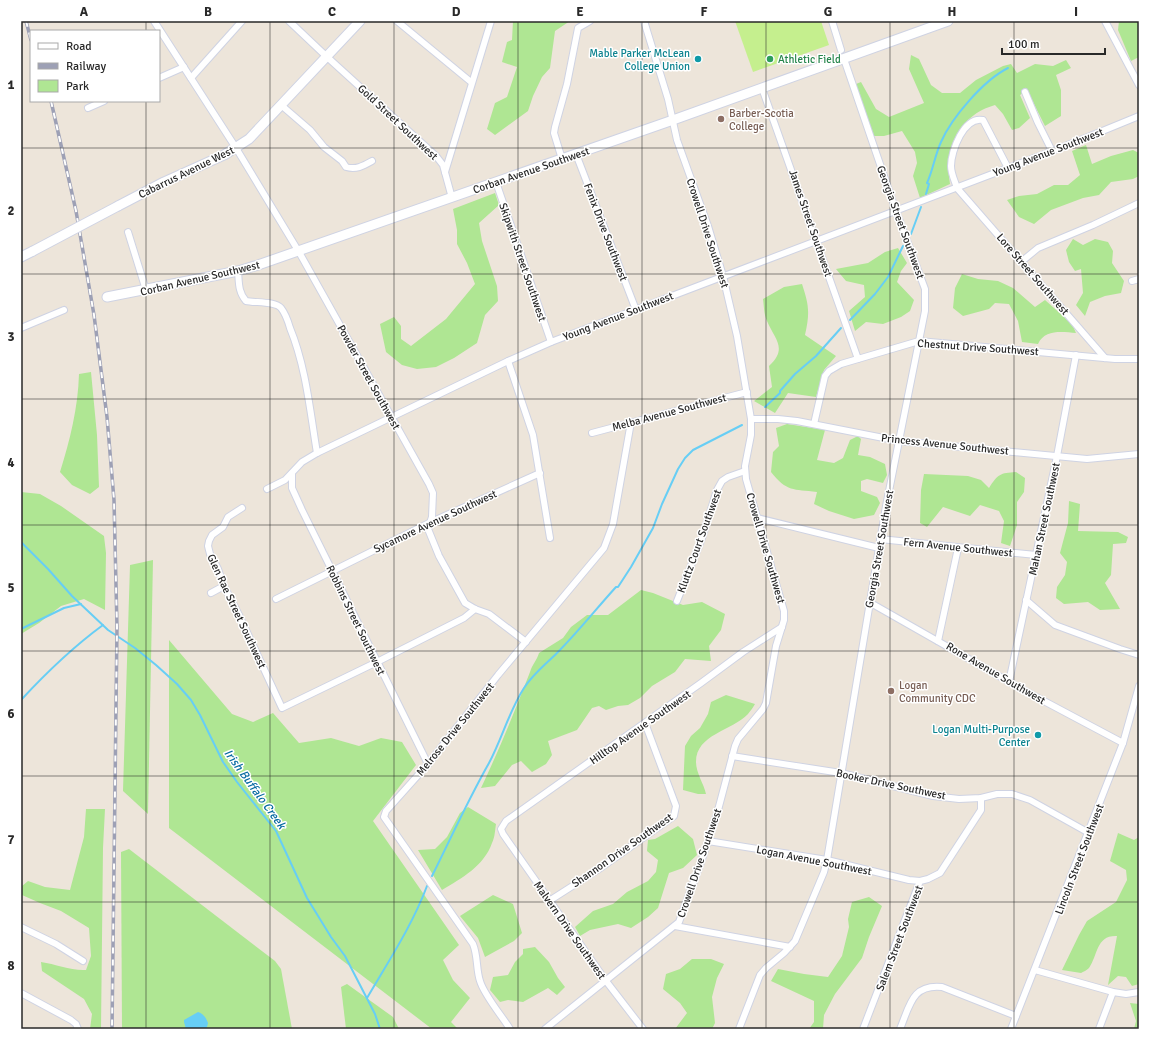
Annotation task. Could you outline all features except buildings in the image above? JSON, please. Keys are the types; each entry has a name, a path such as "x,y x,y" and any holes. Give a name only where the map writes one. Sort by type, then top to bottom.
{"street":[{"name":"Powder Street Southwest","path":"154,21 160,30"},
{"path":"191,78 242,21"},
{"name":"Gold Street Southwest","path":"289,21 436,156 443,165 452,198"},
{"name":"Cabarrus Avenue West","path":"21,258 164,182 236,148 249,139 360,21"},
{"path":"397,21 471,82"},
{"path":"445,172 471,82 491,21"},
{"path":"562,159 554,133 555,127 567,84 578,28 590,21"},
{"name":"Crowell Drive Southwest","path":"545,1029 679,922 683,915 708,841 738,739 763,709 766,703 776,646 784,620 784,611 746,479 745,471 751,435 751,419 737,336 724,276 708,226 677,140 673,120 644,21"},
{"name":"Georgia Street Southwest","path":"738,1029 760,975 795,941 824,872 878,548 925,311 925,289 896,211 832,21"},
{"name":"Corban Avenue Southwest","path":"107,297 258,266 762,88 843,54 948,21"},
{"path":"1105,21 1139,84"},
{"name":"Powder Street Southwest","path":"160,30 236,148 298,252 431,488 433,493 432,517 428,529 439,556 465,603 489,614 526,642"},
{"path":"160,78 184,68"},
{"name":"James Street Southwest","path":"762,88 858,359"},
{"path":"1025,92 1035,118 1052,151"},
{"path":"88,108 102,102"},
{"path":"281,105 310,130 324,147 342,161 346,167 352,169 361,167 372,161"},
{"name":"Young Avenue Southwest","path":"268,489 284,480 292,474 302,462 317,453 508,361 551,342 896,211 959,189 1139,116"},
{"path":"959,189 951,168 952,158 959,138 973,120 983,120 987,125 1008,168"},
{"name":"Fenix Drive Southwest","path":"576,154 636,310"},
{"name":"Skipwith Street Southwest","path":"496,182 551,342"},
{"name":"Lore Street Southwest","path":"959,189 1105,358"},
{"path":"1021,262 1038,248 1139,203"},
{"path":"128,232 146,290"},
{"path":"238,271 241,296 246,301 280,307 286,318 294,339 302,368 317,453"},
{"path":"1132,281 1139,279"},
{"path":"21,328 64,310"},
{"name":"Chestnut Drive Southwest","path":"814,424 825,376 829,371 835,367 858,359 919,341 1105,358 1139,359"},
{"name":"Mahan Street Southwest","path":"1009,682 1057,456 1076,355"},
{"path":"508,361 534,435 550,538"},
{"name":"Melba Avenue Southwest","path":"592,433 747,392"},
{"name":"Princess Avenue Southwest","path":"751,419 778,419 814,424 899,441 1087,459 1139,454"},
{"name":"Melrose Drive Southwest","path":"510,1029 482,989 476,952 473,944 384,817 386,811 428,764 558,602 599,555 607,543 613,524 631,422"},
{"name":"Kluttz Court Southwest","path":"677,601 702,538 717,490 722,481 728,477 745,471"},
{"name":"Sycamore Avenue Southwest","path":"276,598 429,523 540,473"},
{"name":"Robbins Street Southwest","path":"292,474 292,488 428,764"},
{"name":"Glen Rae Street Southwest","path":"242,508 228,517 223,527 212,535 208,546 224,586 282,708 377,662"},
{"path":"757,518 878,548"},
{"name":"Fern Avenue Southwest","path":"880,539 1036,555"},
{"path":"938,641 958,548"},
{"path":"211,593 224,586"},
{"path":"1026,600 1055,625 1139,655"},
{"name":"Rone Avenue Southwest","path":"869,602 1009,682 1123,743"},
{"path":"377,662 464,618 476,609"},
{"name":"Hilltop Avenue Southwest","path":"501,829 506,821 701,684 742,652 782,627"},
{"name":"Lincoln Street Southwest","path":"1011,1029 1123,743 1139,686"},
{"name":"Shannon Drive Southwest","path":"549,901 599,869 674,816 676,806 645,723"},
{"name":"Booker Drive Southwest","path":"732,756 841,773 933,796 959,799 981,798 997,794 1012,794 1030,800 1089,833"},
{"name":"Salem Street Southwest","path":"863,1029 920,881 940,873 981,810 981,798"},
{"name":"Malvern Drive Southwest","path":"501,829 549,901 606,981 643,1029"},
{"name":"Logan Avenue Southwest","path":"708,841 827,860 909,880 920,881"},
{"path":"675,926 790,947"},
{"path":"21,927 56,944 83,961"},
{"path":"1035,970 1113,992 1126,994 1139,992"},
{"path":"900,1029 915,996 920,990 932,986 942,987 1016,1016"},
{"path":"21,992 71,1020 76,1024 78,1029"},
{"path":"1100,1029 1113,992"}],"green space":[{"path":"513,21 570,21 555,31 550,68 542,77 528,111 495,135 487,129 495,103 507,97 517,67 502,62 507,42 512,40"},
{"name":"Athletic Field","path":"735,21 821,21 829,45 753,72"},
{"path":"1119,21 1139,21 1139,57 1131,61 1118,30"},
{"path":"911,55 919,59 931,85 942,93 960,93 976,80 1003,66 1011,64 1017,73 1035,64 1053,66 1066,60 1071,68 1056,75 1061,90 1061,116 1045,126 1027,90 1020,95 1030,118 1019,128 1012,130 1003,114 995,105 976,113 962,126 953,142 948,162 950,184 920,198 913,176 917,163 915,152 902,131 884,136 873,136 856,84 861,82 876,109 889,117 924,103 909,69"},
{"path":"1086,145 1092,164 1111,156 1133,150 1139,153 1139,176 1133,179 1111,182 1099,195 1083,198 1051,210 1034,224 1019,217 1007,200 1019,196 1037,194 1054,185 1068,185 1080,175 1072,151"},
{"path":"495,193 499,205 479,223 482,241 497,286 498,301 485,315 477,343 454,358 436,367 417,369 402,365 386,352 380,324 394,317 401,326 401,339 411,346 446,319 475,284 467,263 457,244 457,230 453,209"},
{"path":"1073,239 1083,245 1095,239 1108,242 1113,251 1112,263 1124,281 1121,293 1105,296 1090,302 1085,316 1076,305 1083,293 1081,269 1075,271 1069,262 1066,250"},
{"path":"898,248 907,263 901,271 897,282 914,300 910,311 901,317 883,324 866,322 855,331 849,311 865,297 864,285 846,281 836,269 868,263 885,252"},
{"path":"962,274 978,279 998,281 1013,288 1035,307 1045,300 1072,324 1076,333 1054,332 1041,339 1038,344 1022,342 1018,321 1009,304 995,303 989,309 963,316 953,308 955,288"},
{"path":"802,284 808,309 808,321 805,335 836,356 824,370 816,397 788,393 775,413 754,401 772,387 769,366 775,360 779,349 776,339 766,319 763,299 784,287"},
{"path":"91,372 97,435 99,487 90,494 72,485 60,472 73,424 79,374"},
{"path":"787,424 825,430 817,460 834,463 843,458 850,440 858,436 861,439 858,455 870,457 885,464 887,475 883,483 867,479 861,481 861,491 877,497 880,503 874,515 854,519 829,511 814,504 817,492 796,490 786,486 771,472 773,452 779,446 776,428"},
{"path":"1016,472 1025,478 1024,492 1017,502 1017,525 1010,546 1001,543 1004,521 999,511 980,505 970,516 943,507 927,527 920,523 921,490 924,474 968,476 981,480 989,488 1000,475"},
{"path":"21,492 40,494 61,506 104,536 106,553 105,610 84,599 61,606 39,623 21,634"},
{"path":"1069,501 1080,504 1078,531 1118,532 1128,537 1126,543 1113,544 1111,575 1105,583 1120,609 1100,610 1088,602 1064,604 1056,598 1057,587 1065,575 1067,562 1060,553 1068,523"},
{"path":"153,560 148,814 123,791 130,565"},
{"path":"641,590 653,593 683,605 702,602 725,614 721,630 709,646 711,661 685,659 675,672 652,686 640,698 628,705 618,706 606,710 599,706 592,708 577,730 548,741 552,755 546,764 532,772 521,761 512,765 495,786 481,788 539,653 563,638 571,627 587,615 608,615"},
{"path":"169,640 232,714 253,722 273,713 299,743 331,738 359,746 381,738 402,742 416,765 373,821 459,945 443,960 453,980 470,998 451,1022 458,1029 432,1029 169,828"},
{"path":"726,695 755,704 748,714 741,720 708,739 702,745 698,753 696,766 706,794 698,794 683,790 685,746 691,736 700,728 708,714 711,702"},
{"path":"468,807 496,824 494,838 484,858 472,871 442,890 418,850 435,849 447,837 460,813"},
{"path":"86,809 105,809 103,848 101,1029 90,1029 92,1014 84,999 42,971 41,962 86,970 91,956 89,928 61,911 22,895 21,887 28,881 45,887 70,890 84,837"},
{"path":"678,826 693,839 697,855 683,868 669,873 658,908 648,917 631,928 618,924 590,930 580,936 575,927 593,911 613,904 627,892 648,881 656,872 658,860 647,851 648,840 655,839"},
{"path":"1118,833 1134,840 1139,837 1139,984 1132,986 1126,977 1118,976 1108,985 1117,936 1110,937 1101,942 1092,963 1086,970 1081,973 1062,970 1087,921 1116,902 1127,880 1126,870 1110,861"},
{"path":"129,849 275,961 281,969 292,1029 122,1029 121,852"},
{"path":"493,895 513,904 522,933 514,941 485,957 478,938 460,916"},
{"path":"869,897 882,906 862,958 835,994 824,1015 823,1029 809,1029 814,1022 814,1001 771,981 778,969 828,977 842,956 849,927 848,919 852,902"},
{"path":"535,947 549,962 565,987 557,995 548,988 523,1002 508,1000 500,1002 490,990 493,977 508,975 515,962 523,954 523,949"},
{"path":"692,959 711,959 724,964 717,978 712,997 715,1023 712,1029 675,1029 687,1013 680,1003 663,989 666,974 680,969"},
{"path":"347,984 393,1017 399,1029 346,1029 341,987"},
{"path":"1130,1003 1139,1004 1139,1029 1134,1029 1136,1021"}],"water":[{"path":"198,1012 206,1018 208,1023 207,1027 205,1029 186,1029 184,1020"}],"waterway":[{"path":"926,194 929,184 927,183 939,147 946,132 979,90 1008,68"},
{"path":"911,234 921,207"},
{"path":"850,320 875,294 888,277 903,246"},
{"path":"765,407 780,393 780,391 795,374 816,356 841,328"},
{"path":"432,876 494,754 514,706 524,688 535,674 572,637 616,587 618,587 653,528 662,504 678,469 685,458 693,450 742,425"},
{"name":"Irish Buffalo Creek","path":"21,542 72,596 108,630 135,648 156,665 177,684 191,700 223,762 276,831 307,898 331,937 345,956 375,1014 380,1029"},
{"path":"21,629 64,608 81,604"},
{"path":"21,700 60,661 103,625"},
{"path":"367,998 407,930 427,886"}],"railway":[{"path":"26,21 30,36"},
{"path":"51,102 76,211 94,315 107,417 114,500 117,627 112,1029"}],"place":[{"name":"Mable Parker McLean College Union","path":"698,59"},
{"name":"Athletic Field","path":"770,59"},
{"name":"Barber-Scotia College","path":"721,119"},
{"name":"Logan Community CDC","path":"891,691"},
{"name":"Logan Multi-Purpose Center","path":"1038,735"}]}
